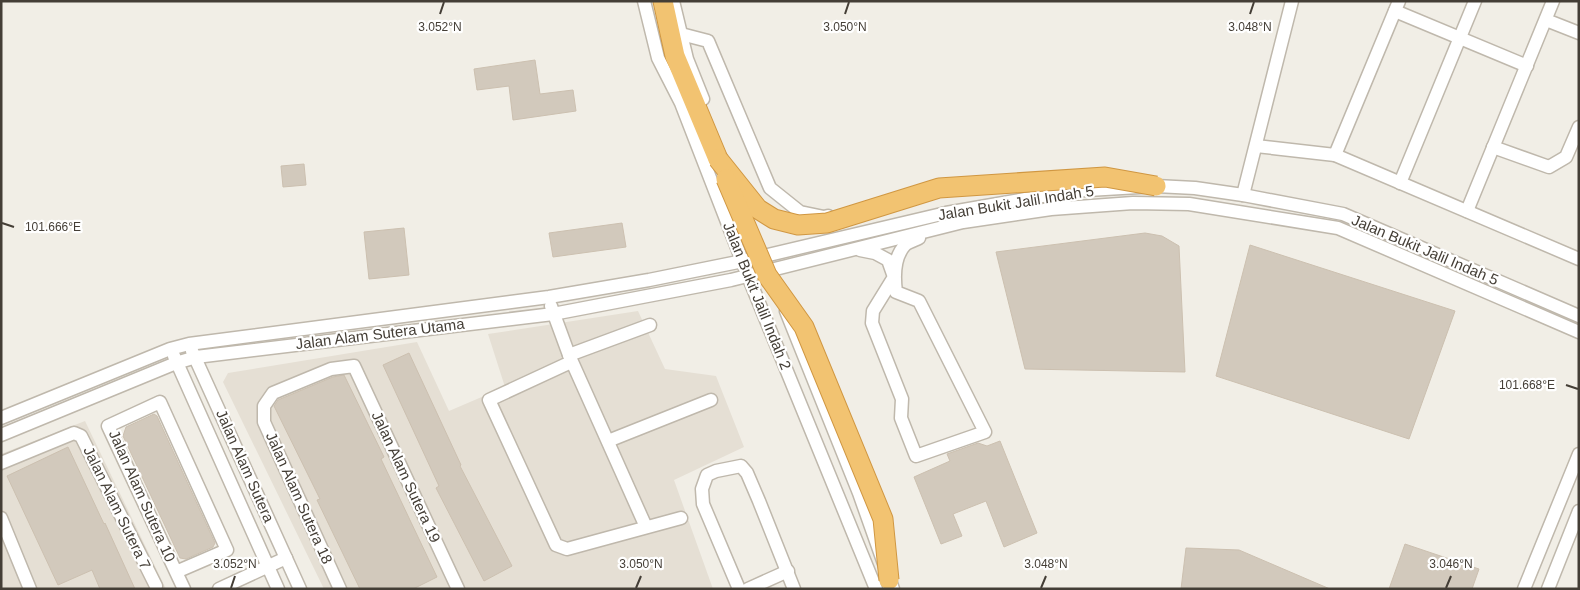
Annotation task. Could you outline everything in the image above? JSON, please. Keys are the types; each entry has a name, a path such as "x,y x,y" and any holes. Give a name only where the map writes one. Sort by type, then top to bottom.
{"highway":[{"path":"663,1 675,56 718,160 767,275 804,327 883,519 886,586"},
{"path":"718,160 758,209 774,219 798,226 827,223 939,188 1105,177 1156,186"}],"street":[{"name":"Jalan Bukit Jalil Indah 2","path":"643,1 658,58 681,103 748,276 886,586"},
{"name":"Jalan Bukit Jalil Indah 2","path":"672,1 687,59 859,493 886,586"},
{"path":"1242,195 1292,1"},
{"path":"1400,182 1475,1"},
{"path":"1467,211 1553,1"},
{"path":"1335,155 1397,6 1460,38 1527,66"},
{"path":"1546,20 1579,33"},
{"path":"681,34 708,41 770,188 800,212 824,217 927,187"},
{"path":"1493,147 1549,167 1566,157 1579,127"},
{"path":"1256,146 1335,155 1579,259"},
{"name":"Jalan Bukit Jalil Indah 5","path":"743,261 946,213 1071,191 1156,186 1195,188 1342,214 1579,316"},
{"name":"Jalan Bukit Jalil Indah 5","path":"770,270 963,222 1051,209 1133,203 1189,204 1338,228 1579,332"},
{"path":"855,249 876,253 888,260 894,277 896,292 919,301 985,432 916,456 901,418 902,399 872,323 873,311 894,277 897,258 906,244 947,226"},
{"name":"Jalan Alam Sutera Utama","path":"1,418 170,349 189,344 549,296 649,280 743,261"},
{"name":"Jalan Alam Sutera Utama","path":"1,435 176,362 196,357 553,314 710,284 770,270"},
{"path":"593,288 594,306"},
{"path":"549,296 553,314 570,358 646,527"},
{"path":"650,325 570,358 489,400 556,545 567,549 681,518"},
{"name":"Jalan Alam Sutera","path":"189,344 300,589"},
{"name":"Jalan Alam Sutera","path":"170,349 278,589"},
{"name":"Jalan Alam Sutera 18","path":"340,589 264,422 264,406 273,393 332,369 354,366"},
{"name":"Jalan Alam Sutera 19","path":"354,366 458,589"},
{"path":"608,441 711,400"},
{"name":"Jalan Alam Sutera 10","path":"176,572 227,550 160,402 108,426 176,572 184,589"},
{"name":"Jalan Alam Sutera 7","path":"1,463 74,433 82,436 156,586"},
{"path":"1524,589 1579,454"},
{"path":"739,589 703,504 702,489 708,475 716,471 741,466 746,472 794,589"},
{"path":"1548,589 1579,511"},
{"path":"1,518 30,589"},
{"path":"219,589 286,558"},
{"path":"748,589 788,571"}],"shaded area":[{"path":"638,311 665,369 716,376 744,447 674,480 713,589 324,589 223,382 228,373 417,342 449,411 505,387 488,334"},
{"path":"85,421 166,589 1,589 1,454"}],"building":[{"path":"535,60 540,94 573,90 576,111 513,120 509,86 477,90 474,69"},
{"path":"304,164 306,185 283,187 281,166"},
{"path":"622,223 626,247 553,257 549,233"},
{"path":"404,228 409,275 369,279 364,232"},
{"path":"1145,233 1162,236 1179,246 1185,372 1025,369 996,252"},
{"path":"1250,245 1455,311 1409,439 1216,376"},
{"path":"409,353 460,466 512,566 484,581 436,488 439,486 383,365"},
{"path":"344,375 384,457 381,459 437,577 413,589 360,589 317,500 320,499 274,406 278,400 333,377"},
{"path":"154,414 157,416 215,543 213,547 186,559 180,558 123,436 126,427"},
{"path":"1000,441 1037,533 1004,547 986,501 953,514 962,536 941,544 914,477 950,461 947,454 978,443 987,446"},
{"path":"68,447 135,589 100,589 92,570 58,585 7,476"},
{"path":"1405,544 1479,569 1472,589 1389,589"},
{"path":"1186,548 1239,550 1330,589 1181,589"}]}
